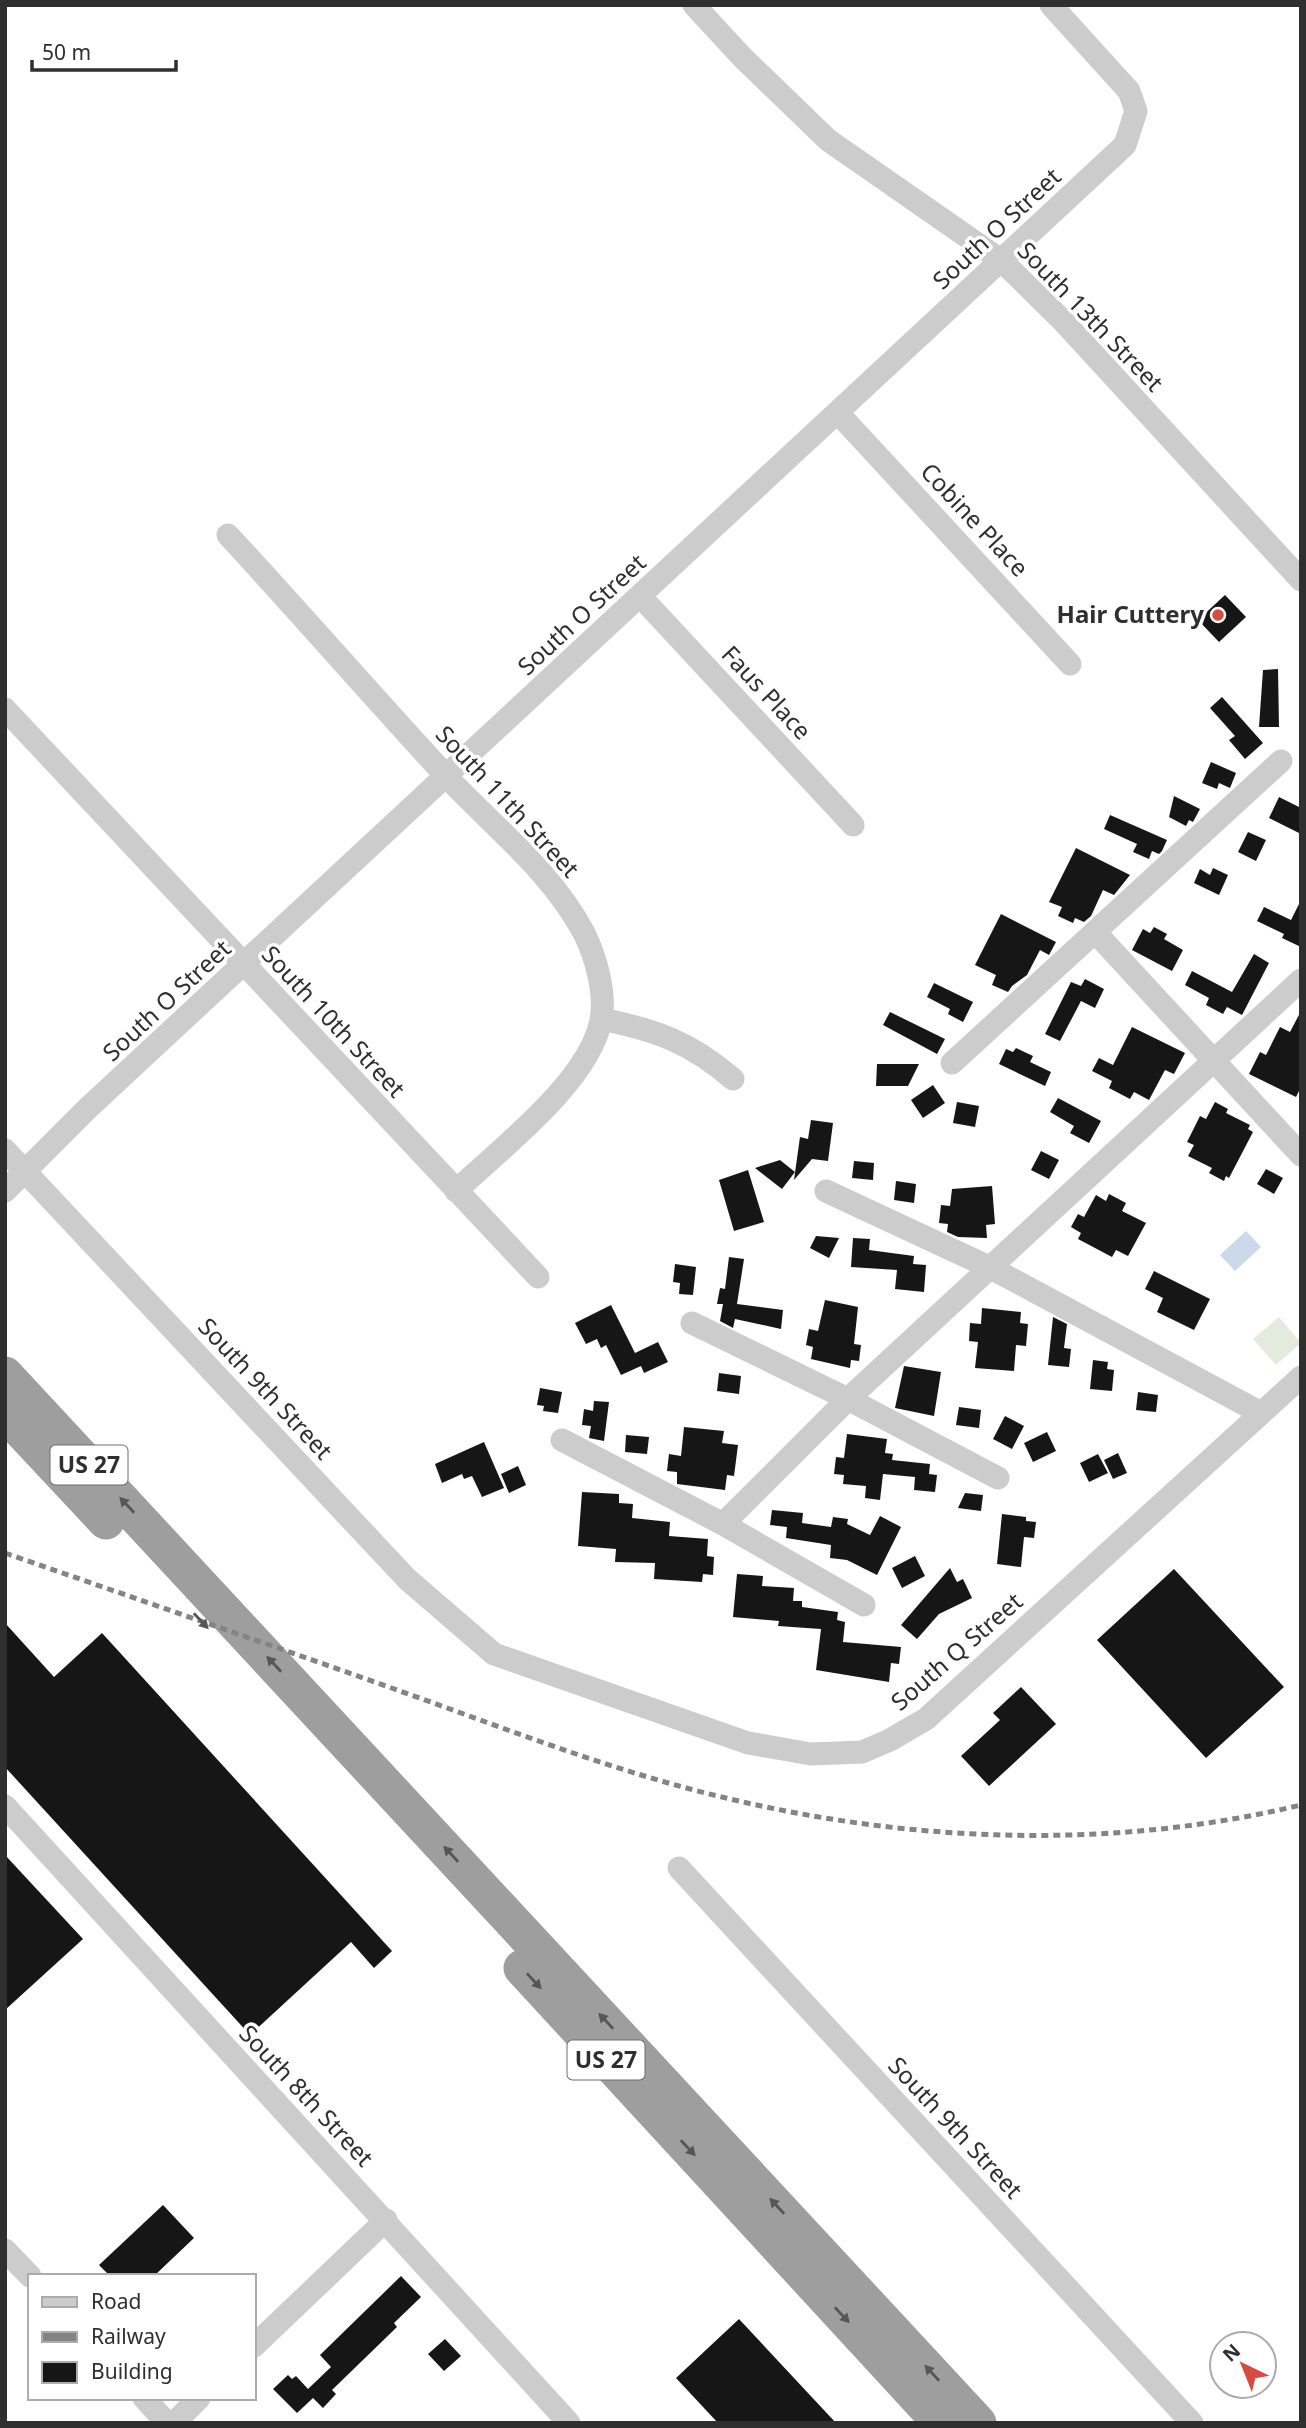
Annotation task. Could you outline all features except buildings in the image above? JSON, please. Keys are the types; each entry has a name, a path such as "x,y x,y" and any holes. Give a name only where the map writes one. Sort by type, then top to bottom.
{"highway":[{"name":"US 27","path":"5,1375 978,2423"},
{"name":"US 27","path":"5,1413 271,1696 941,2423"}],"street":[{"name":"South 13th Street","path":"694,5 743,58 828,139 1002,261 1062,320 1301,580"},
{"name":"South O Street","path":"5,1191 87,1110 448,778 1125,145 1135,122 1135,103 1122,80 1051,5"},
{"name":"Cobine Place","path":"838,413 1070,664"},
{"name":"South 11th Street","path":"228,535 448,778 543,876 584,933 602,992 601,1019"},
{"name":"Faus Place","path":"640,596 853,825"},
{"name":"South 10th Street","path":"5,709 538,1277"},
{"path":"952,1063 1281,761"},
{"path":"1094,932 1301,1155"},
{"path":"723,1524 848,1399 1301,980"},
{"path":"456,1191 562,1091 580,1064 601,1019 636,1026 681,1041 704,1055 733,1079"},
{"name":"South 9th Street","path":"5,1150 407,1579 494,1654"},
{"path":"826,1191 991,1268 1261,1413"},
{"path":"692,1323 848,1399 998,1478"},
{"name":"South Q Street","path":"494,1654 748,1743 811,1754 862,1752 890,1740 926,1719 1301,1377"},
{"path":"562,1440 723,1524 864,1605"},
{"name":"South 8th Street","path":"5,1806 569,2423"},
{"name":"South 9th Street","path":"679,1868 1192,2423"},
{"path":"256,2344 386,2220"},
{"path":"5,2250 28,2274"},
{"path":"146,2400 167,2423"},
{"path":"174,2423 198,2400"}],"shaded area":[{"path":"1279,1317 1301,1343 1276,1365 1253,1339"}],"water":[{"path":"1246,1231 1261,1247 1235,1271 1220,1255"}],"railway":[{"path":"5,1553 602,1763 726,1798 797,1813 941,1832 1086,1834 1158,1829 1301,1805"}],"place":[{"name":"Hair Cuttery","path":"1218,615"}]}
